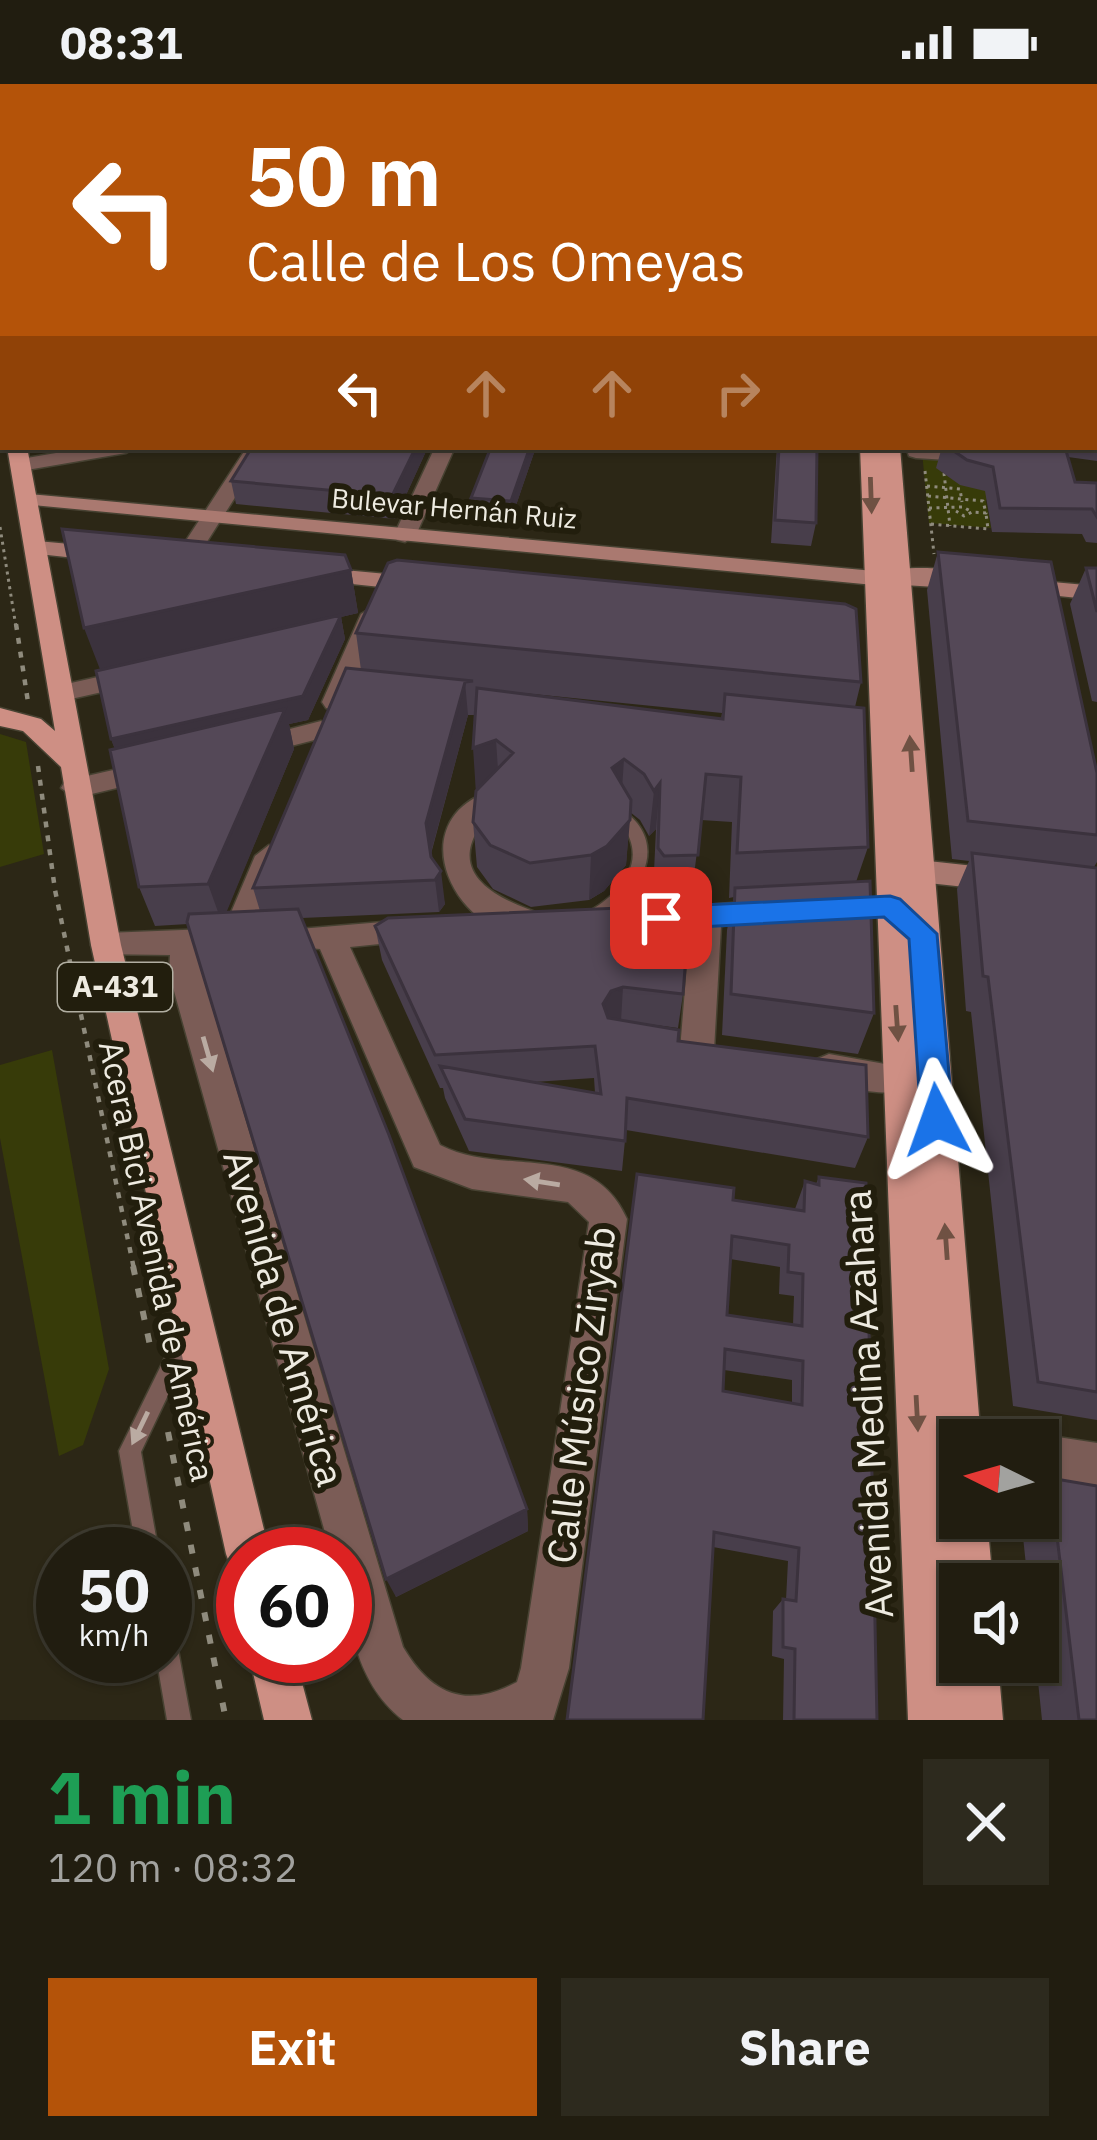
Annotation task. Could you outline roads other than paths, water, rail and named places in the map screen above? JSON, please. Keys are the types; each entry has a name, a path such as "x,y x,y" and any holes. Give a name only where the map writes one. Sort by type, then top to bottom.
{"main road":[{"name":"Avenida Medina Azahara","path":"870,450 886,576"},
{"name":"Avenida Medina Azahara","path":"890,450 886,576 872,627 873,742 888,888 923,934 958,1419"},
{"name":"A-431","path":"19,456 106,945 241,1527"},
{"name":"Avenida Medina Azahara","path":"872,627 901,1078 932,1720"},
{"path":"0,717 32,725 73,775"},
{"path":"279,1683 288,1720"},
{"path":"977,1683 980,1720"}],"street":[{"path":"19,456 90,450"},
{"path":"186,559 254,450"},
{"path":"405,535 444,450"},
{"path":"927,453 1009,458 997,450"},
{"name":"Bulevar Hernán Ruiz","path":"29,500 886,576 1052,599 1097,592"},
{"path":"37,548 123,553 55,544 49,515 70,507 210,518 863,583 865,623 872,627"},
{"path":"297,570 445,584 389,581 297,570"},
{"path":"303,774 321,730 350,688 358,625 389,581"},
{"path":"62,693 160,670"},
{"path":"224,753 321,730"},
{"path":"73,775 179,764"},
{"path":"496,799 460,833 456,868 467,890 488,909 515,920 562,923"},
{"path":"234,941 285,818"},
{"path":"888,888 1030,884"},
{"path":"888,888 923,934"},
{"path":"106,945 795,911"},
{"path":"697,1050 706,915"},
{"name":"Calle Músico Ziryab","path":"330,937 428,1156 450,1167 581,1188 602,1202 608,1219 545,1668 530,1710"},
{"name":"Avenida de América","path":"189,942 185,973 382,1655 394,1682 427,1710 465,1720"},
{"path":"659,1044 741,1056"},
{"path":"786,1062 901,1078"},
{"path":"1059,1458 1097,1464"},
{"path":"480,1720 530,1710"}],"lane":[{"path":"562,923 616,903 638,873 639,840 621,814"},
{"path":"143,1527 130,1451 192,1324"},
{"path":"172,1683 179,1720"}]}
